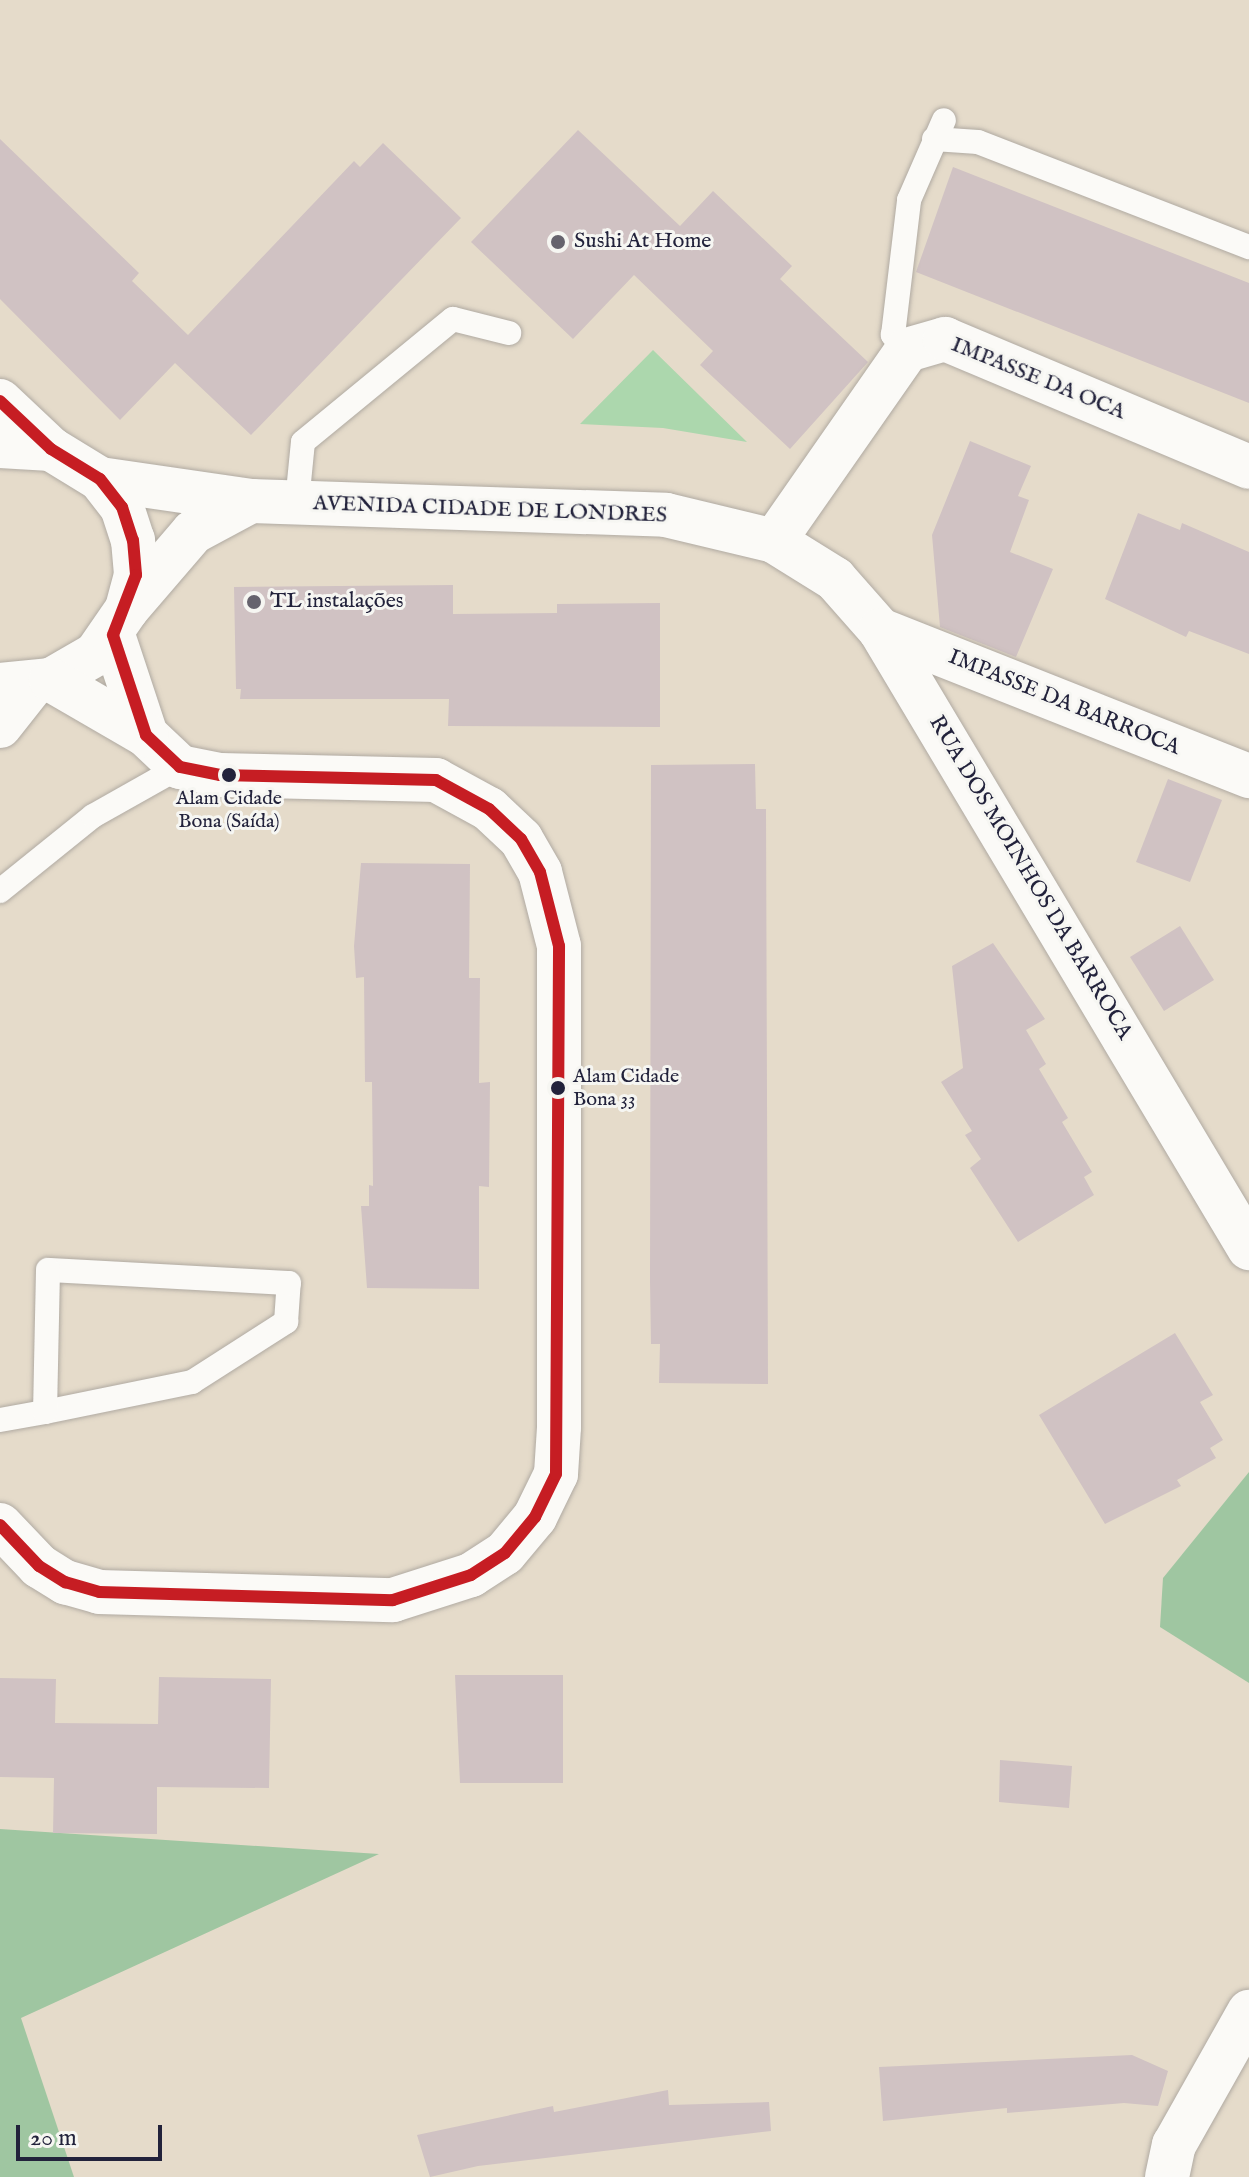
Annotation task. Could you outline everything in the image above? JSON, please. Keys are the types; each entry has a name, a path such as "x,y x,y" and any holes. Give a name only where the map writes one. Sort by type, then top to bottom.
{"street":[{"name":"IMPASSE DA OCA","path":"907,350 945,339 1249,467"},
{"path":"774,541 907,350"},
{"path":"0,401 51,449 100,479 122,507 133,540 136,575 120,622 146,735"},
{"path":"0,446 51,449"},
{"name":"AVENIDA CIDADE DE LONDRES","path":"100,479 251,501 666,515 774,541"},
{"name":"AVENIDA CIDADE DE LONDRES","path":"28,683 96,654 193,532 251,501"},
{"name":"RUA DOS MOINHOS DA BARROCA","path":"774,541 835,579 880,630 1249,1248"},
{"name":"IMPASSE DA BARROCA","path":"880,630 1249,776"},
{"path":"0,726 28,683 146,735 180,767 220,775 436,780 489,809 521,839 540,872 559,946 556,1474 535,1517 505,1553 471,1575 393,1600 99,1592 65,1582 39,1566 0,1525"},
{"path":"1167,2177 1174,2145 1249,2012"}],"lane":[{"path":"907,350 893,335 909,200 939,130 978,142 1249,247"},
{"path":"297,502 303,442 453,319 509,333"},
{"path":"0,891 93,816 180,767"},
{"path":"0,1420 45,1412 192,1382 286,1322 289,1283 48,1270 45,1412"}],"green space":[{"path":"653,350 747,442 663,428 580,424"},
{"path":"1249,1472 1249,1683 1160,1627 1163,1578"},
{"path":"0,1829 379,1854 21,2018 74,2177 0,2177"}],"building":[{"path":"578,130 680,226 713,191 792,266 780,279 868,362 790,449 700,365 713,351 634,275 573,339 471,242"},
{"path":"0,139 139,273 132,281 188,335 354,161 360,167 383,143 461,218 251,435 175,363 120,420 0,299"},
{"path":"953,167 1249,283 1249,403 916,272"},
{"path":"970,441 1031,466 1018,496 1029,500 1010,552 1053,569 1016,657 940,627 932,535"},
{"path":"1138,513 1180,530 1182,523 1249,552 1249,654 1189,631 1186,637 1105,599"},
{"path":"453,585 453,614 557,613 557,604 660,603 660,727 448,726 449,699 240,699 241,689 236,689 234,587"},
{"path":"755,764 756,809 766,809 768,1384 659,1383 660,1344 651,1344 650,1281 651,765"},
{"path":"1168,779 1222,800 1190,882 1136,862"},
{"path":"361,863 470,864 469,978 480,978 479,1083 490,1082 489,1187 479,1186 479,1289 367,1288 361,1206 369,1206 369,1185 373,1186 372,1082 365,1082 364,977 356,978 354,946"},
{"path":"1180,926 1214,980 1164,1011 1130,957"},
{"path":"993,943 1045,1019 1026,1030 1046,1064 1039,1069 1068,1118 1062,1122 1092,1172 1084,1177 1094,1195 1018,1242 970,1168 981,1159 965,1135 972,1131 941,1082 963,1068 952,966"},
{"path":"1175,1333 1213,1395 1200,1402 1223,1440 1210,1448 1216,1458 1177,1480 1181,1486 1105,1524 1039,1415"},
{"path":"455,1675 563,1675 563,1783 460,1783"},
{"path":"159,1677 271,1679 269,1788 157,1787 157,1834 53,1833 54,1778 0,1777 0,1678 56,1679 55,1723 158,1724"},
{"path":"1000,1760 1072,1766 1069,1808 999,1802"},
{"path":"1132,2055 1168,2071 1158,2106 1124,2103 1007,2113 1007,2108 883,2121 879,2067"},
{"path":"668,2090 669,2105 769,2102 771,2131 478,2166 430,2177 417,2135 553,2106 554,2112"}],"transit line":[{"path":"0,401 51,449 100,479 122,507 133,540 136,575 113,635"},
{"path":"0,1525 39,1566 65,1582 99,1592 393,1600 471,1575 505,1553 535,1517 556,1474 559,946 540,872 521,839 489,809 436,780 220,775 180,767 146,735 113,635"}],"place":[{"name":"Sushi At Home","path":"558,242"},
{"name":"TL instalações","path":"254,602"},
{"name":"Alam Cidade Bona (Saída)","path":"229,775"},
{"name":"Alam Cidade Bona 33","path":"558,1088"}]}
